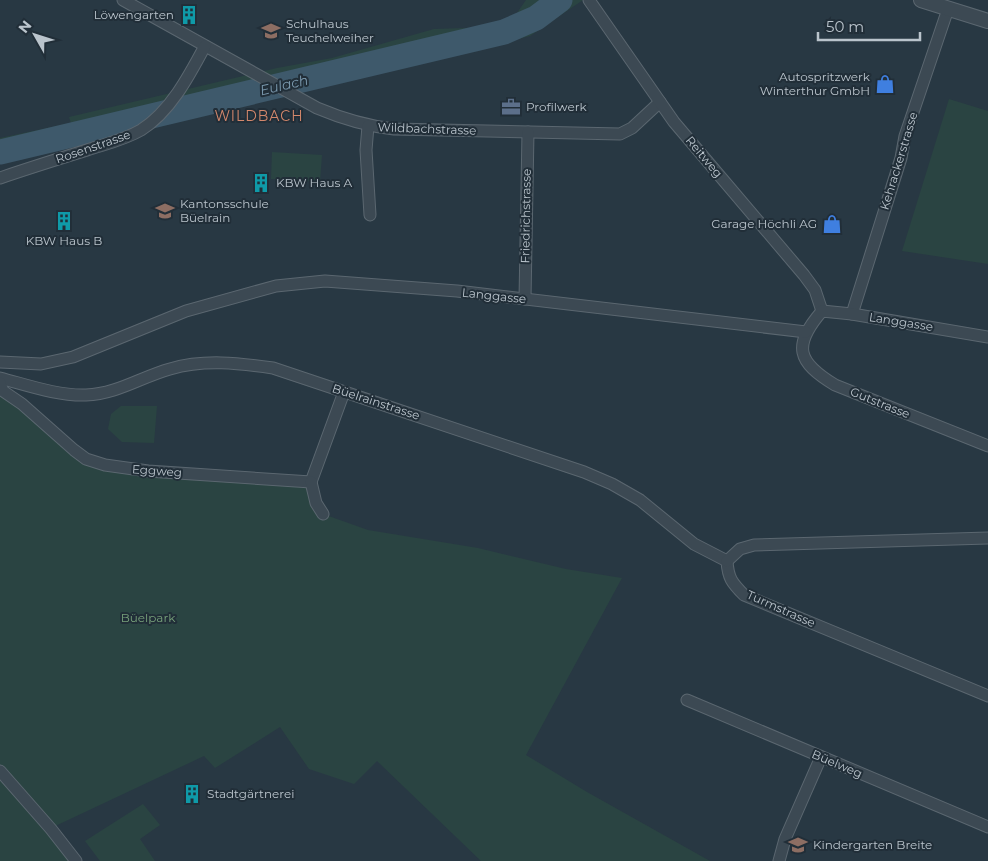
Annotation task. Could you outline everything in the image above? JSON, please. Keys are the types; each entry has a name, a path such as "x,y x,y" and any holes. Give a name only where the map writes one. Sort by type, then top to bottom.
{"street":[{"name":"Wildbachstrasse","path":"123,0 317,108 344,120 368,126 394,129 620,134 632,128 660,102"},
{"name":"Reitweg","path":"589,0 660,102 685,134 804,275 815,290 822,311"},
{"path":"921,0 988,21"},
{"name":"Kehrackerstrasse","path":"852,314 901,158 905,136 948,9"},
{"name":"Rosenstrasse","path":"0,178 119,140 142,129 158,116 173,98 194,67 205,46"},
{"path":"368,126 366,150 370,214"},
{"name":"Friedrichstrasse","path":"525,299 528,132"},
{"name":"Langgasse","path":"0,362 41,364 73,357 186,311 276,286 325,281 525,299 806,332"},
{"path":"806,332 822,311"},
{"name":"Langgasse","path":"822,311 852,314 988,337"},
{"name":"Gutstrasse","path":"806,332 802,350 808,365 818,375 835,385 988,446"},
{"name":"Büelrainstrasse","path":"0,378 63,393 86,395 117,390 170,369 191,364 219,362 272,368 584,472 612,484 647,504 694,544 727,561"},
{"name":"Eggweg","path":"0,383 3,391 22,404 86,459 105,465 148,471 311,482"},
{"path":"323,514 316,503 311,482 344,392"},
{"path":"727,561 740,549 754,545 988,538"},
{"name":"Turmstrasse","path":"727,561 728,574 735,586 744,594 988,696"},
{"name":"Büelweg","path":"688,700 988,827"},
{"path":"779,861 785,839 821,757"},
{"path":"0,771 51,828 76,861"}],"green space":[{"path":"526,0 583,0 530,36 0,164 0,138 71,123 69,117 277,68 332,58 434,29 496,27 512,20"},
{"path":"949,99 988,111 988,264 902,251"},
{"path":"272,152 322,155 320,182 271,179"},
{"name":"Büelpark","path":"0,383 59,439 105,465 311,482 323,514 368,530 478,548 566,569 622,578 526,755 587,792 710,861 481,861 377,761 354,784 309,769 280,727 215,768 204,756 51,828 76,861 0,861"},
{"path":"121,406 157,406 154,443 122,442 108,429 111,414"},
{"path":"143,804 160,825 140,839 155,861 100,861 85,841"}],"waterway":[{"name":"Eulach","path":"0,152 504,32 536,18 560,0"}],"place":[{"name":"Löwengarten","path":"189,15"},
{"name":"Schulhaus Teuchelweiher","path":"271,31"},
{"name":"Autospritzwerk Winterthur GmbH","path":"885,84"},
{"name":"Profilwerk","path":"511,107"},
{"name":"KBW Haus A","path":"261,183"},
{"name":"Kantonsschule Büelrain","path":"165,211"},
{"name":"KBW Haus B","path":"64,221"},
{"name":"Garage Höchli AG","path":"832,224"},
{"name":"Stadtgärtnerei","path":"192,794"},
{"name":"Kindergarten Breite","path":"798,845"}],"district":[{"name":"WILDBACH","path":"259,116"}]}
